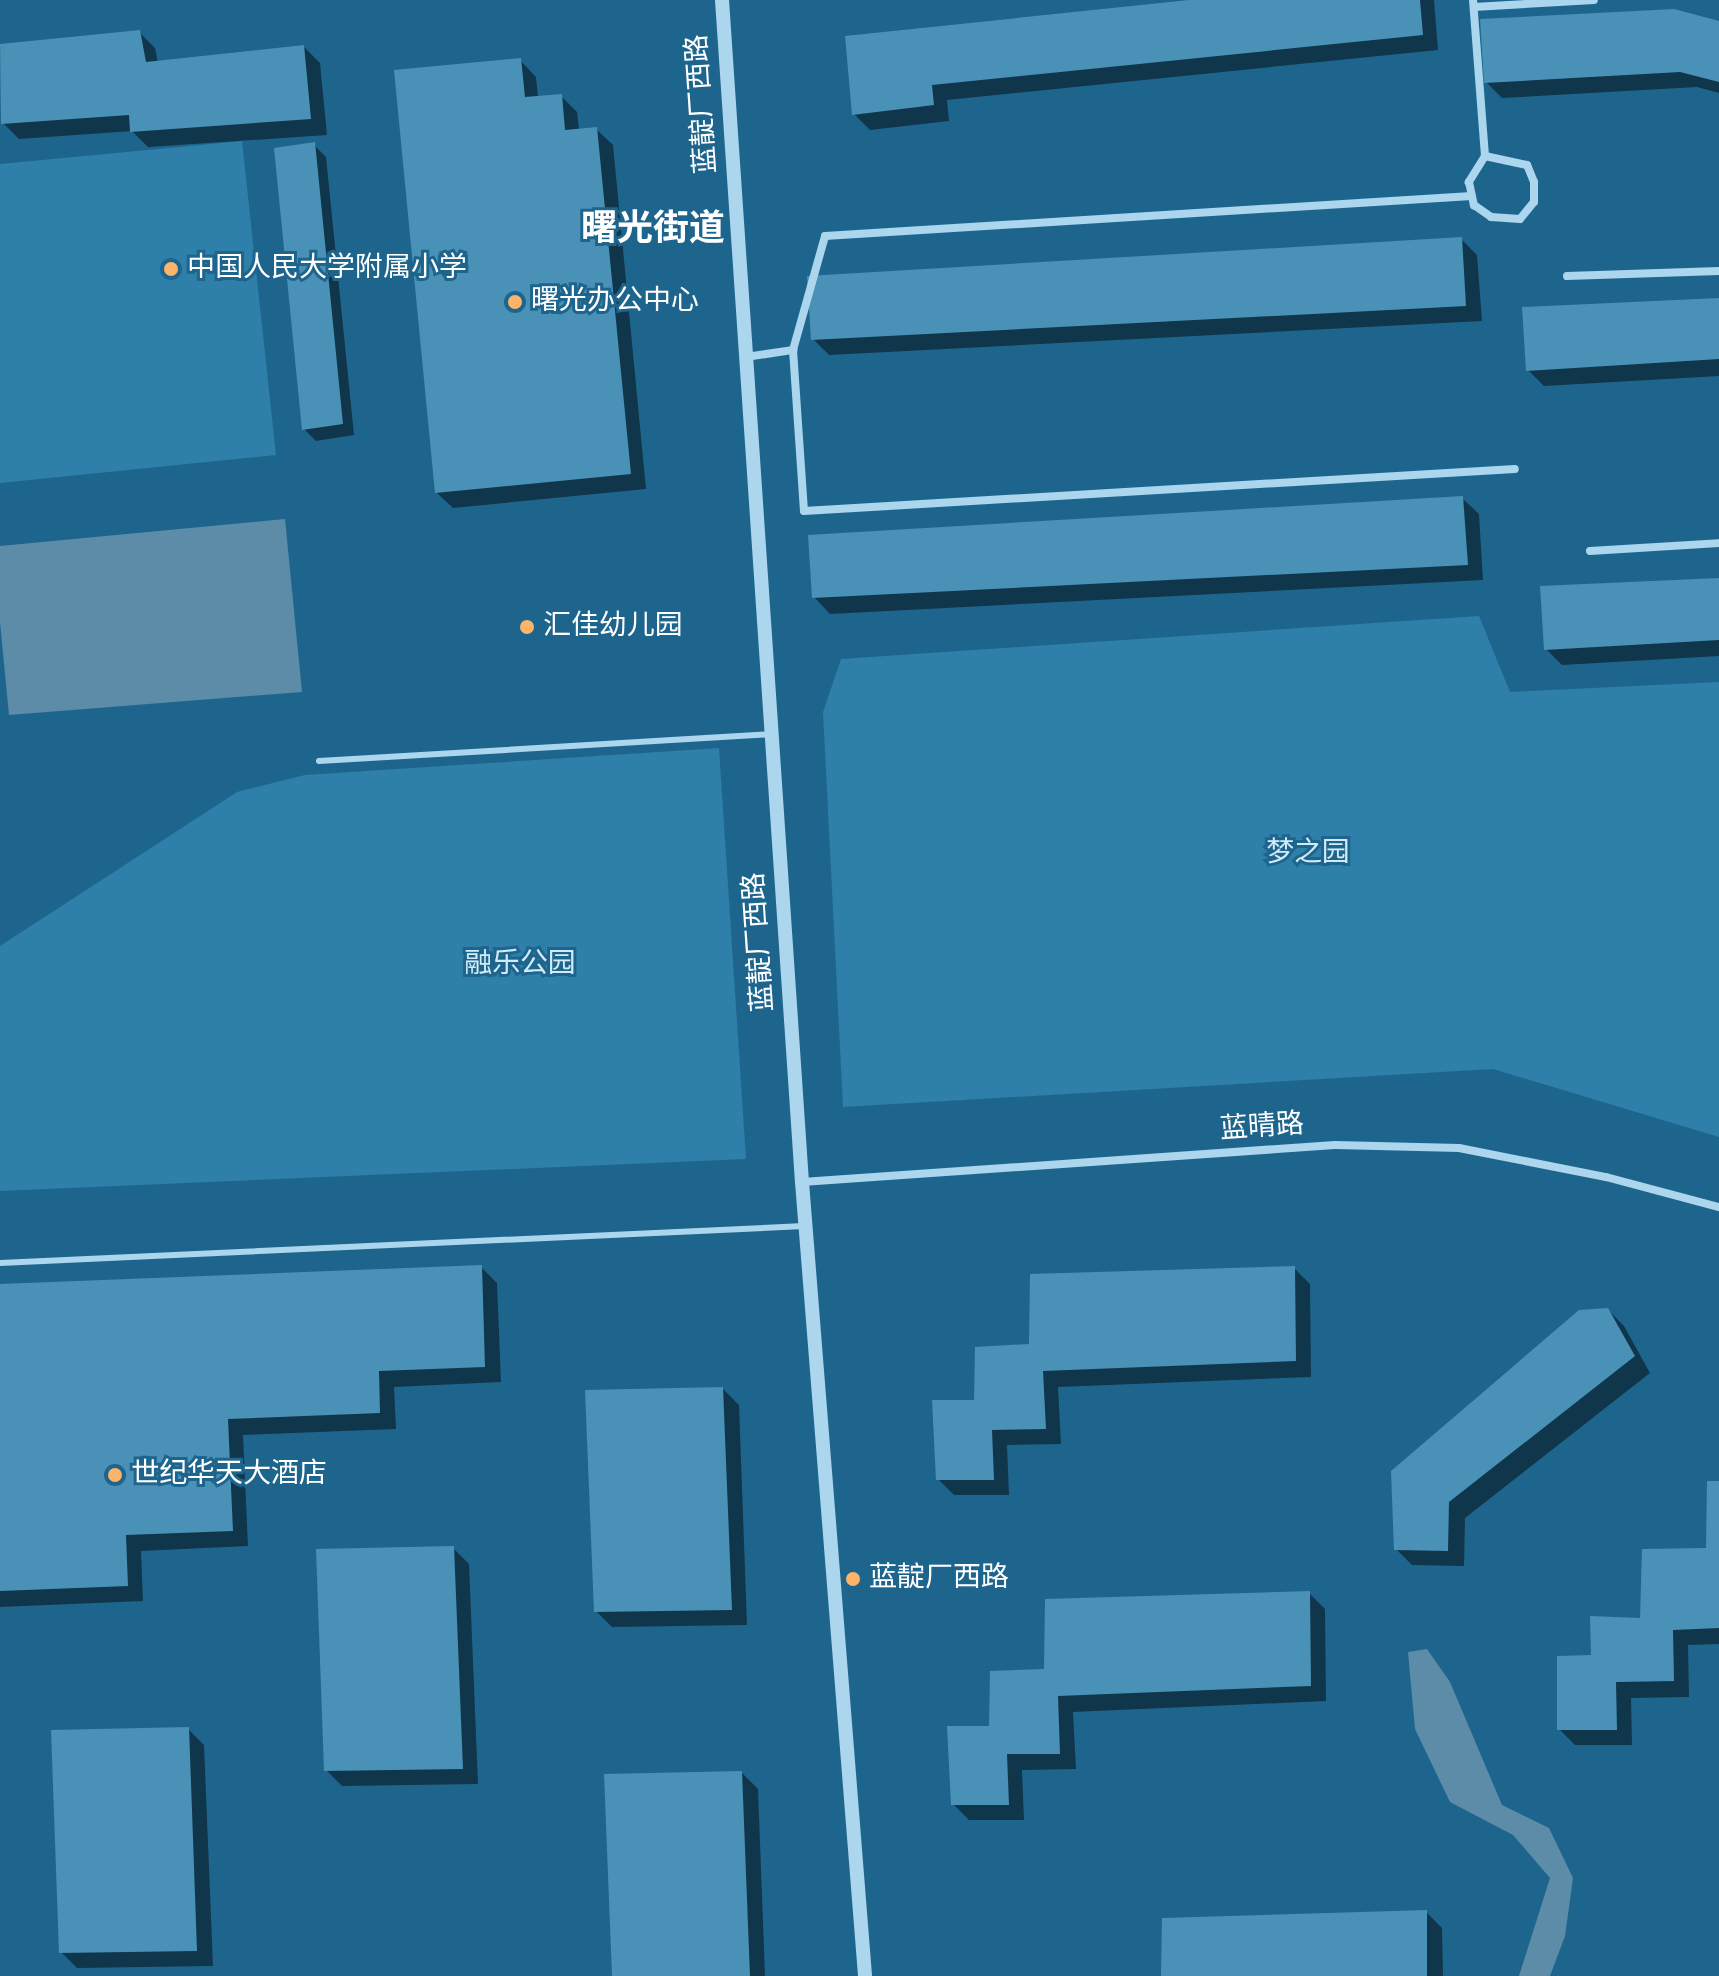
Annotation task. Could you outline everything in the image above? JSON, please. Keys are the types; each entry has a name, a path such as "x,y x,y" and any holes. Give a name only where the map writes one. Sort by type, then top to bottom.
{"street":[{"name":"蓝靛厂西路","path":"722,0 805,1226 865,1976"},
{"path":"1485,156 1527,165 1534,182 1534,202 1520,219 1491,217 1474,205 1472,196 1469,182 1485,156 1473,4 1594,0"},
{"path":"1472,196 825,236 793,350 804,511 1515,469"},
{"path":"1567,276 1719,271"},
{"path":"746,357 793,350"},
{"path":"1590,551 1719,543"},
{"name":"蓝晴路","path":"802,1182 1335,1145 1459,1148 1606,1177 1719,1207"}],"lane":[{"path":"319,761 772,734"},
{"path":"0,1263 805,1226"}],"green space":[{"path":"242,141 276,455 0,483 0,164"},
{"name":"梦之园","path":"1479,616 1510,692 1719,682 1719,1137 1493,1069 843,1107 823,712 841,659"},
{"name":"融乐公园","path":"719,748 746,1159 0,1191 0,946 237,792 305,775"}],"shaded area":[{"path":"285,519 302,692 9,715 0,622 0,546"},
{"path":"1427,1649 1450,1682 1502,1805 1549,1828 1573,1878 1565,1936 1550,1976 1519,1976 1550,1878 1513,1835 1450,1802 1415,1729 1408,1652"}],"building":[{"path":"1189,0 1420,0 1423,35 932,85 934,105 852,115 845,36"},
{"path":"1674,9 1719,21 1719,82 1680,72 1484,83 1480,19"},
{"path":"140,30 146,62 304,45 311,119 130,132 129,115 1,124 0,44"},
{"name":"曙光办公中心","path":"521,58 525,97 562,94 565,130 597,127 631,474 435,493 394,70"},
{"path":"315,142 343,424 302,430 274,148"},
{"path":"1462,237 1466,306 811,340 807,276"},
{"path":"1719,298 1719,359 1526,371 1522,307"},
{"path":"1463,496 1468,565 812,598 808,535"},
{"path":"1719,578 1719,640 1544,650 1540,586"},
{"name":"世纪华天大酒店","path":"482,1265 485,1367 379,1371 380,1413 228,1419 233,1531 126,1535 128,1586 0,1591 0,1284"},
{"path":"1295,1266 1296,1361 1043,1371 1046,1429 992,1430 994,1480 936,1480 932,1400 974,1400 975,1347 1029,1344 1030,1274"},
{"path":"1608,1308 1635,1356 1449,1502 1448,1551 1394,1550 1391,1471 1579,1310"},
{"path":"723,1387 732,1610 594,1612 585,1390"},
{"path":"1707,1481 1719,1481 1719,1628 1673,1630 1674,1681 1616,1682 1617,1730 1557,1730 1557,1656 1591,1655 1590,1616 1640,1618 1642,1549 1706,1548"},
{"path":"454,1546 463,1769 324,1771 316,1549"},
{"path":"1310,1591 1311,1686 1058,1696 1060,1754 1007,1754 1009,1805 951,1805 947,1726 989,1726 990,1671 1044,1669 1045,1599"},
{"path":"189,1727 197,1951 59,1953 51,1730"},
{"path":"742,1771 750,1976 612,1976 604,1774"},
{"path":"1427,1910 1427,1976 1161,1976 1162,1918"}],"place":[{"name":"中国人民大学附属小学","path":"171,269"},
{"name":"曙光办公中心","path":"515,302"},
{"name":"汇佳幼儿园","path":"527,627"},
{"name":"世纪华天大酒店","path":"115,1475"},
{"name":"蓝靛厂西路","path":"853,1579"}],"district":[{"name":"曙光街道","path":"653,232"}]}
